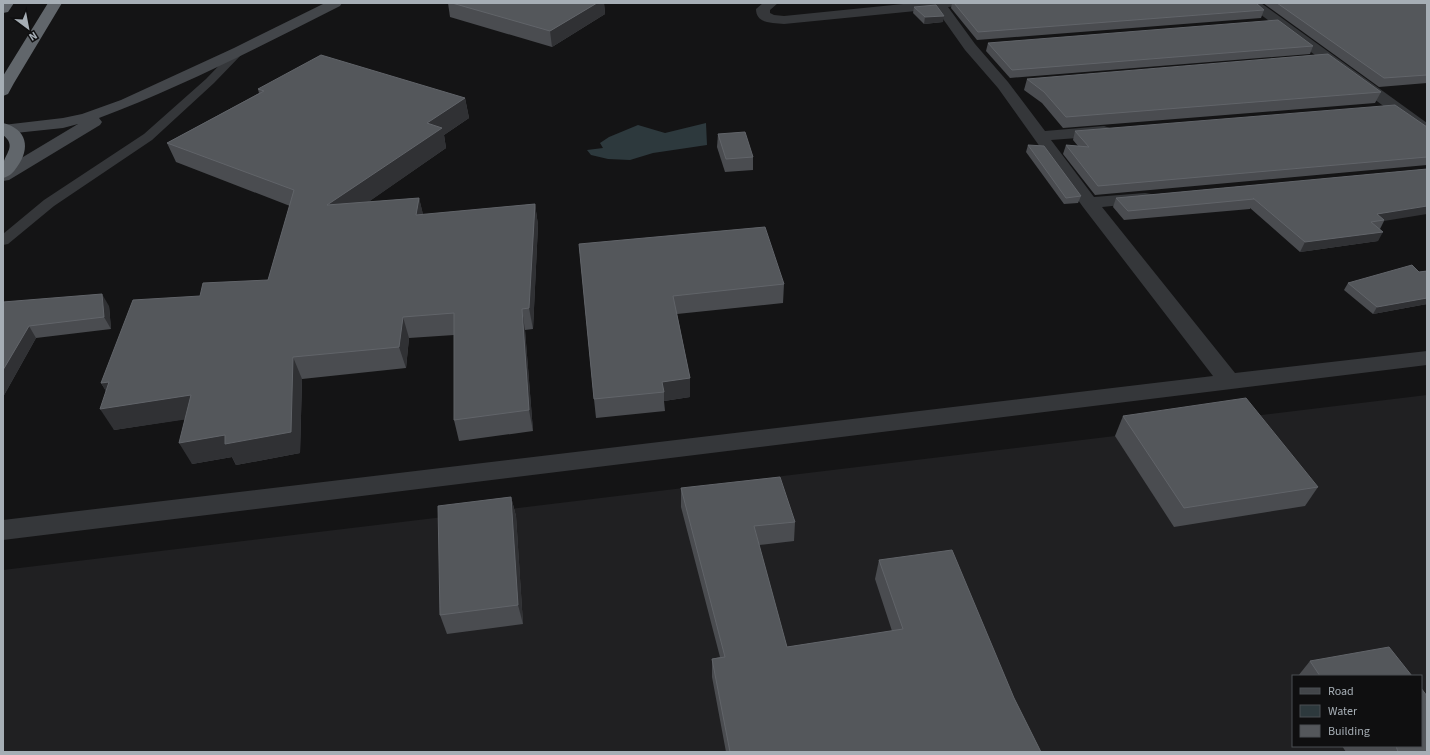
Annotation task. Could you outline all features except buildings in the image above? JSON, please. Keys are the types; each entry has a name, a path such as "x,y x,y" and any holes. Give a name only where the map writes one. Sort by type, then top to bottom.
{"highway":[{"path":"3,9 7,3"},
{"path":"3,91 6,83 55,3"},
{"path":"3,173 15,160 18,152 16,137 4,128"}],"main road":[{"path":"3,176 126,104 239,51 335,3"},
{"path":"4,128 63,123 86,118 126,104"}],"street":[{"path":"771,3 763,9 763,15 771,19 784,20 946,3 978,46 1011,85 1039,136 1089,203 1230,382"},
{"path":"1252,3 1427,131"},
{"path":"1254,24 1278,22"},
{"path":"1305,60 1329,58"},
{"path":"1371,109 1395,107"},
{"path":"1039,136 1118,130"},
{"path":"1089,203 1160,196"},
{"path":"3,530 1427,358"}],"lane":[{"path":"3,241 49,203 148,137 210,81 239,51"}],"shaded area":[{"path":"1427,395 1427,752 3,752 3,570 1115,436 1236,418"}],"water":[{"path":"706,123 707,145 653,153 630,160 608,159 591,155 587,150 603,148 600,143 609,137 638,125 665,133"}]}
